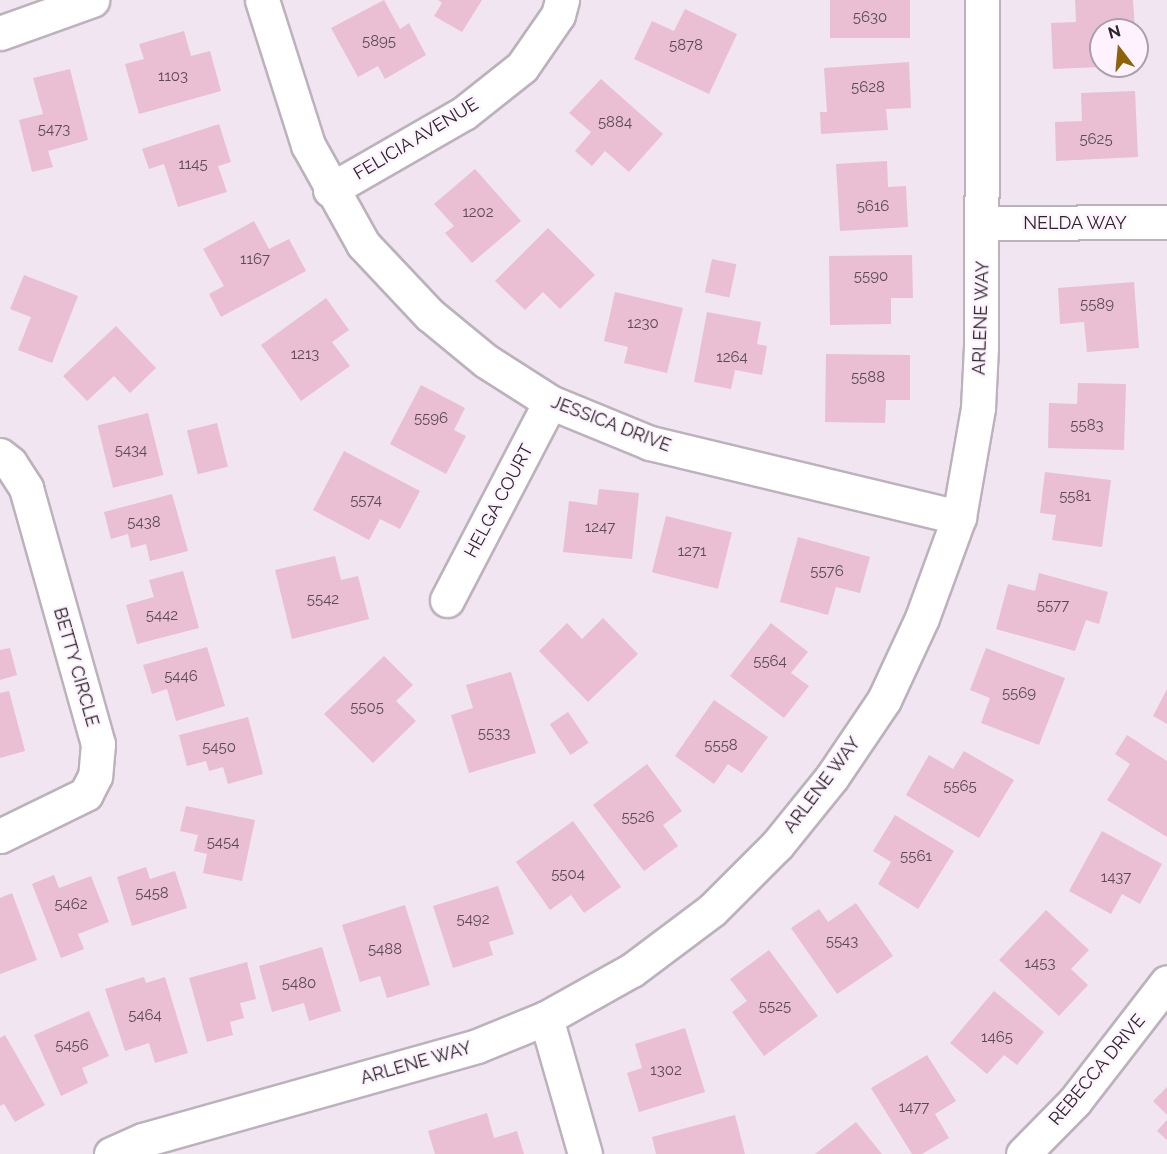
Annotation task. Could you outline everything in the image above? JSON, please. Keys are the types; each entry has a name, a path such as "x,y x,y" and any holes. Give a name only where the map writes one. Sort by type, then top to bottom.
{"street":[{"path":"0,33 92,0"},
{"name":"JESSICA DRIVE","path":"262,0 304,135 330,190 363,244 430,315 486,361 550,402 650,443 959,517"},
{"name":"FELICIA AVENUE","path":"330,190 464,113 522,67 558,15 562,0"},
{"name":"ARLENE WAY","path":"111,1154 143,1140 477,1046 546,1018 632,970 712,910 777,845 832,777 884,700 922,618 959,517 978,408 983,223 982,0"},
{"name":"NELDA WAY","path":"983,223 1167,222"},
{"name":"HELGA COURT","path":"447,600 550,402"},
{"name":"BETTY CIRCLE","path":"0,455 10,463 26,488 98,744 95,776 86,794 0,836"},
{"name":"REBECCA DRIVE","path":"1023,1154 1075,1101 1167,982"},
{"path":"546,1018 585,1154"}],"building":[{"path":"384,0 400,29 409,23 426,55 385,79 378,66 358,77 331,28"},
{"path":"438,0 482,0 462,32 434,16 442,3"},
{"path":"830,0 910,0 910,38 830,38"},
{"path":"1075,0 1133,0 1134,18 1089,18 1089,68 1053,69 1051,23 1076,22"},
{"path":"685,9 737,34 709,94 634,59 652,21 674,31"},
{"path":"184,31 191,56 210,51 221,91 139,114 125,64 144,59 139,44"},
{"path":"909,62 911,108 886,109 888,130 821,134 820,112 827,112 824,68"},
{"path":"70,69 88,140 48,151 53,167 32,172 19,120 43,114 33,78"},
{"path":"601,79 663,134 629,172 605,151 592,166 575,151 591,132 569,113"},
{"path":"1135,91 1138,157 1056,161 1055,122 1082,121 1081,93"},
{"path":"219,124 231,162 218,166 227,192 178,207 164,164 149,169 142,149"},
{"path":"887,161 888,187 906,186 908,227 840,231 836,164"},
{"path":"475,169 521,221 472,263 445,233 454,226 434,204"},
{"path":"254,221 269,249 289,239 306,271 221,317 209,294 224,286 203,249"},
{"path":"548,228 595,275 560,309 543,292 525,310 495,281"},
{"path":"912,255 913,298 891,298 891,324 830,325 829,256"},
{"path":"712,259 736,264 729,297 705,292"},
{"path":"24,275 78,296 52,363 18,350 31,317 10,309"},
{"path":"1134,282 1139,348 1087,352 1084,322 1060,324 1058,288"},
{"path":"615,292 683,308 667,373 624,363 628,347 604,341"},
{"path":"326,298 349,330 332,342 350,366 301,401 261,345"},
{"path":"707,312 761,322 757,344 767,346 762,375 735,370 731,389 694,382"},
{"path":"116,326 156,368 130,393 114,376 87,401 63,376"},
{"path":"826,354 910,355 910,400 886,400 885,423 825,422"},
{"path":"1078,383 1126,384 1124,450 1048,448 1049,403 1077,404"},
{"path":"421,385 465,408 454,430 466,436 446,474 390,444"},
{"path":"148,413 163,475 113,488 98,426"},
{"path":"217,423 228,467 198,474 187,430"},
{"path":"344,451 420,491 400,529 380,519 369,540 313,510"},
{"path":"1045,472 1111,480 1102,547 1052,540 1056,515 1040,513"},
{"path":"599,489 639,493 632,559 563,552 569,501 597,505"},
{"path":"172,494 188,551 150,561 146,544 131,548 128,534 111,539 104,512"},
{"path":"666,516 732,532 718,589 652,572"},
{"path":"798,537 870,557 860,593 836,587 828,615 780,602"},
{"path":"335,556 341,580 358,576 369,619 292,639 275,570"},
{"path":"183,571 199,628 137,644 126,605 154,597 149,580"},
{"path":"1039,573 1108,592 1099,624 1086,620 1075,651 996,629 1008,584 1035,591"},
{"path":"603,618 638,654 588,702 539,651 567,623 582,639"},
{"path":"771,623 808,652 791,673 809,686 784,718 730,676"},
{"path":"207,647 225,706 176,721 167,689 152,694 143,665"},
{"path":"10,648 17,675 0,680 0,650"},
{"path":"986,648 1065,678 1039,745 981,723 990,698 970,690"},
{"path":"384,656 413,685 396,701 416,721 373,763 324,714"},
{"path":"511,672 536,753 469,773 451,715 473,708 466,685"},
{"path":"1167,689 1167,724 1153,716"},
{"path":"9,691 25,751 0,758 0,693"},
{"path":"714,700 768,737 742,773 728,764 714,784 675,756"},
{"path":"568,712 589,743 570,755 550,724"},
{"path":"248,717 263,774 228,784 223,767 209,771 206,761 187,766 179,735"},
{"path":"1127,735 1167,761 1167,837 1107,800 1130,764 1115,754"},
{"path":"964,751 1014,780 979,838 906,795 929,755 953,769"},
{"path":"647,764 682,811 663,825 678,846 644,871 593,805"},
{"path":"186,806 255,820 242,881 203,873 207,854 194,851 198,835 180,831"},
{"path":"895,815 954,851 918,909 878,884 891,862 873,851"},
{"path":"573,821 621,887 584,913 571,895 550,910 516,862"},
{"path":"1102,831 1162,864 1140,904 1122,894 1111,914 1069,891"},
{"path":"146,867 150,879 175,871 187,908 132,926 117,877"},
{"path":"54,875 59,888 91,876 109,922 78,934 84,949 61,958 32,884"},
{"path":"498,886 514,934 489,942 493,955 453,968 433,906"},
{"path":"12,893 37,960 0,974 0,898"},
{"path":"856,903 893,956 837,994 791,928 819,909 828,922"},
{"path":"405,905 430,985 387,998 380,976 360,982 342,925"},
{"path":"1046,910 1089,950 1071,969 1088,985 1059,1016 999,960"},
{"path":"322,947 341,1011 309,1021 304,1003 272,1012 259,966"},
{"path":"769,950 818,1016 764,1056 732,1012 747,1001 730,979"},
{"path":"247,962 256,999 240,1003 244,1018 230,1022 233,1035 207,1042 189,978"},
{"path":"144,977 146,983 165,977 188,1053 155,1063 149,1043 125,1051 105,989"},
{"path":"994,991 1044,1032 1017,1065 1004,1055 987,1074 950,1043"},
{"path":"89,1011 109,1056 82,1068 88,1083 61,1096 34,1035"},
{"path":"685,1028 705,1092 639,1112 627,1073 642,1068 635,1044"},
{"path":"5,1035 45,1105 15,1122 4,1104 0,1106 0,1038"},
{"path":"927,1055 956,1101 935,1114 949,1138 922,1154 912,1154 871,1088"},
{"path":"1167,1087 1167,1115 1153,1101"},
{"path":"487,1113 494,1138 517,1131 524,1154 435,1154 428,1131"},
{"path":"735,1115 745,1154 656,1154 652,1137"},
{"path":"1167,1120 1167,1140 1157,1131"},
{"path":"856,1122 882,1154 815,1154"}]}
